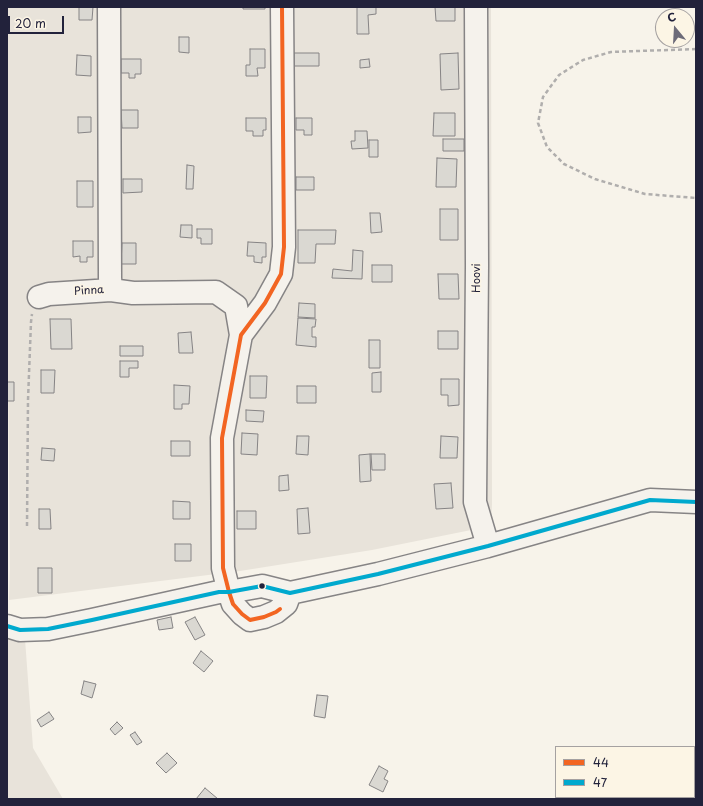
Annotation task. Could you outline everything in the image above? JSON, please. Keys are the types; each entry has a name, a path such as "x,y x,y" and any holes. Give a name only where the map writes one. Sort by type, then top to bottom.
{"street":[{"name":"Pinna","path":"39,297 49,294 111,290 108,7"},
{"path":"241,335 266,304 281,274 284,247 282,7"},
{"name":"Hoovi","path":"476,7 477,266 475,502 488,546"},
{"path":"111,290 133,293 216,292 236,306 241,335 222,438 223,568 233,604 250,620 264,617 276,612 286,604 290,593"},
{"path":"7,626 20,630 48,629 219,592 229,592 262,586 290,593 378,574 488,546 650,500 696,502"}],"path":[{"path":"696,49 611,52 583,60 559,75 543,96 538,123 547,147 564,164 595,179 645,194 696,198"},
{"path":"28,526 28,400 31,322 34,303 39,297"}],"shaded area":[{"path":"7,7 491,7 491,526 372,550 240,571 9,600"},
{"path":"7,634 25,639 33,748 63,799 7,799"}],"building":[{"path":"79,7 93,7 92,20 79,20"},
{"path":"243,7 265,7 265,9 243,9"},
{"path":"357,7 376,7 376,14 368,15 369,34 357,34"},
{"path":"435,7 455,7 455,21 436,21"},
{"path":"179,37 189,37 189,53 179,52"},
{"path":"250,49 265,49 265,68 257,68 258,76 246,76 246,65 250,65"},
{"path":"294,53 319,53 319,66 294,66"},
{"path":"458,53 459,89 441,90 440,54"},
{"path":"77,55 91,56 91,76 76,75"},
{"path":"121,59 141,59 141,74 135,74 135,78 129,78 129,73 121,73"},
{"path":"369,59 370,67 360,68 360,60"},
{"path":"121,110 138,110 138,128 122,128"},
{"path":"434,113 455,113 455,136 433,136"},
{"path":"78,117 91,117 91,132 78,133"},
{"path":"246,118 266,118 266,130 263,130 263,136 253,136 253,131 246,131"},
{"path":"296,118 312,118 312,135 304,135 304,130 296,130"},
{"path":"355,131 367,131 368,148 352,149 351,141 355,141"},
{"path":"443,139 464,139 464,151 443,151"},
{"path":"369,140 378,140 378,157 369,157"},
{"path":"437,158 457,159 456,187 436,187"},
{"path":"187,165 194,166 193,189 186,189"},
{"path":"296,177 314,177 314,190 296,190"},
{"path":"123,179 142,179 142,192 123,193"},
{"path":"77,181 93,181 93,207 77,207"},
{"path":"440,209 458,209 458,240 440,240"},
{"path":"370,213 380,213 382,232 371,233"},
{"path":"181,225 192,225 192,238 180,237"},
{"path":"197,229 212,229 212,244 201,244 201,238 197,238"},
{"path":"298,230 336,230 335,244 316,244 315,263 298,263"},
{"path":"73,241 93,241 93,257 87,257 87,262 80,262 80,256 73,257"},
{"path":"248,242 266,243 266,257 262,257 262,263 254,262 254,256 247,256"},
{"path":"122,243 136,243 136,264 121,264"},
{"path":"353,250 363,251 362,279 332,278 333,269 352,271"},
{"path":"372,265 392,265 392,282 372,282"},
{"path":"438,274 458,274 459,299 439,299"},
{"path":"299,303 315,304 315,318 298,317"},
{"path":"298,318 316,319 315,327 312,327 312,337 316,337 316,347 296,345"},
{"path":"50,319 71,319 72,349 51,349"},
{"path":"438,331 458,331 458,349 438,349"},
{"path":"191,332 193,353 179,353 178,333"},
{"path":"369,340 380,340 380,368 369,368"},
{"path":"120,346 143,346 143,356 120,356"},
{"path":"120,361 138,361 138,368 129,368 129,377 120,377"},
{"path":"41,370 55,370 54,393 41,393"},
{"path":"381,372 381,392 372,392 372,373"},
{"path":"250,376 267,376 266,398 250,398"},
{"path":"441,379 459,379 459,405 448,406 448,395 441,395"},
{"path":"7,382 14,382 14,401 7,401"},
{"path":"174,385 190,386 189,404 182,404 182,409 174,409"},
{"path":"297,386 316,386 316,403 297,403"},
{"path":"246,410 264,411 263,422 246,421"},
{"path":"242,433 258,434 257,455 241,454"},
{"path":"297,436 309,436 308,455 296,454"},
{"path":"441,436 458,437 457,458 440,458"},
{"path":"171,441 190,441 190,456 171,456"},
{"path":"42,448 55,449 54,461 41,460"},
{"path":"370,454 371,481 360,482 359,455"},
{"path":"371,454 385,454 385,470 372,470"},
{"path":"288,475 289,490 279,491 279,476"},
{"path":"451,483 453,508 436,509 434,484"},
{"path":"173,501 190,502 190,519 173,519"},
{"path":"308,508 310,533 298,534 297,509"},
{"path":"39,509 50,509 51,529 39,529"},
{"path":"237,511 256,511 256,529 237,529"},
{"path":"175,544 191,544 191,561 175,561"},
{"path":"38,568 52,568 52,593 38,593"},
{"path":"171,617 173,628 159,630 157,620"},
{"path":"195,617 205,635 195,640 185,622"},
{"path":"201,651 213,661 204,672 193,663"},
{"path":"84,681 96,684 92,698 81,694"},
{"path":"317,695 328,696 325,718 314,716"},
{"path":"49,712 54,719 41,727 37,720"},
{"path":"117,722 123,728 115,735 110,729"},
{"path":"135,732 142,742 137,745 130,735"},
{"path":"167,753 177,763 166,773 156,763"},
{"path":"379,766 388,771 384,779 388,781 383,792 369,785"},
{"path":"205,788 218,799 196,799"}],"transit line":[{"name":"44","path":"280,609 264,617 250,620 233,604 223,568 222,438 241,335 265,303 281,274 284,247 282,7"},
{"name":"47","path":"7,626 20,630 48,629 219,592 229,592 262,586 290,593 378,574 488,546 650,500 696,502"}]}
